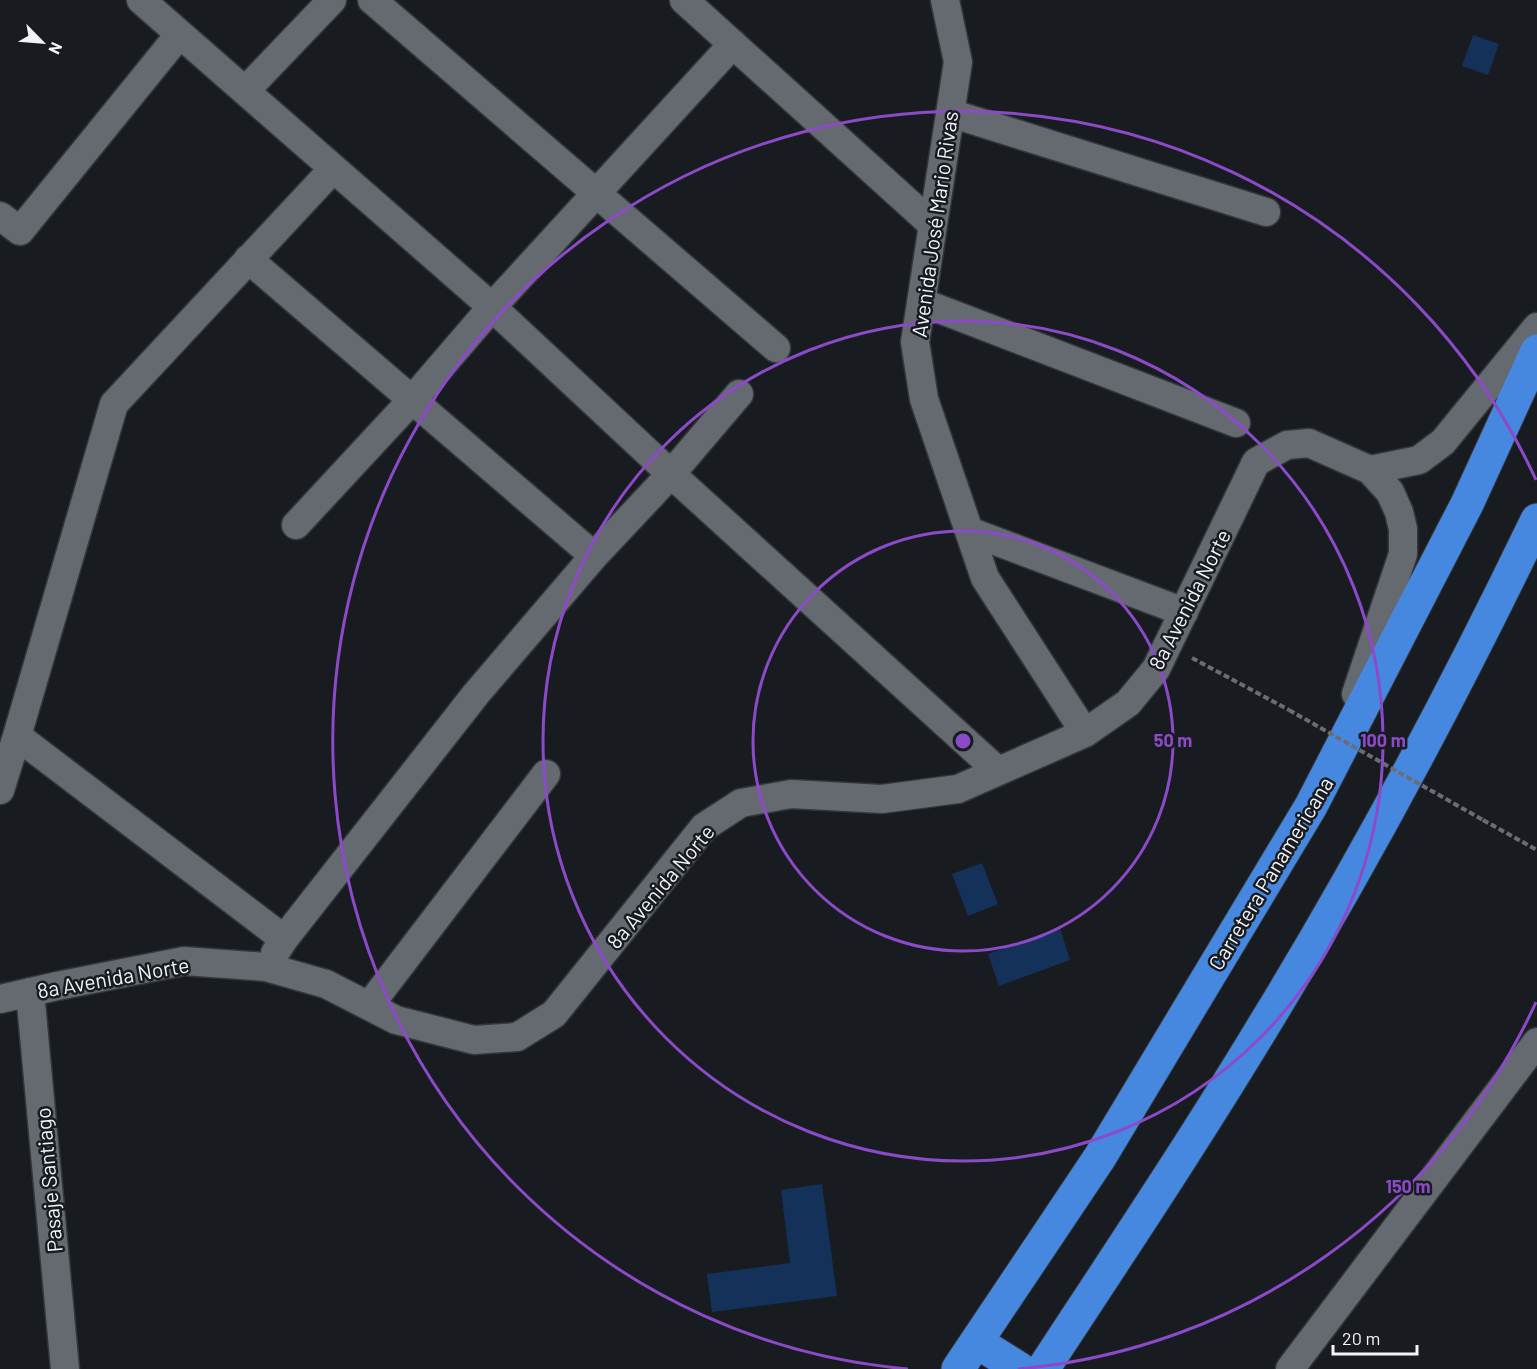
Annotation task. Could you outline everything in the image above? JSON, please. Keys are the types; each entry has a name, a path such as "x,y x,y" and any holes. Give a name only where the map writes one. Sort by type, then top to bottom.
{"highway":[{"name":"Carretera Panamericana","path":"958,1369 1100,1157 1328,777 1467,504 1537,351"},
{"path":"1043,1369 1267,1021 1339,898 1525,565 1537,520"},
{"path":"977,1342 1020,1369"}],"street":[{"path":"141,0 492,308 998,771"},
{"path":"246,91 332,0"},
{"path":"372,0 776,348"},
{"path":"684,0 933,225"},
{"name":"Avenida José Mario Rivas","path":"945,0 958,62 915,342 924,399 985,578 1085,733"},
{"path":"0,216 20,231 179,35"},
{"path":"296,525 412,400 492,308 733,44"},
{"path":"950,113 1266,212"},
{"path":"0,790 18,736 114,404 333,169"},
{"path":"248,259 594,556"},
{"path":"921,302 1236,423"},
{"path":"1370,470 1419,460 1433,450 1449,434 1537,327"},
{"path":"266,967 284,939 476,694 594,556 671,474 739,394"},
{"name":"8a Avenida Norte","path":"0,999 184,961 266,967 326,984 396,1020 474,1040 517,1037 554,1014 704,827 741,803 791,794 882,799 958,789 1085,733 1128,703 1156,669 1256,462 1287,445 1309,443 1370,470 1390,492 1399,512 1402,529 1403,554 1328,777"},
{"path":"969,531 1184,612"},
{"path":"18,736 284,939"},
{"path":"369,1006 546,774"},
{"name":"Pasaje Santiago","path":"30,992 65,1369"},
{"path":"1290,1369 1537,1042"}],"path":[{"path":"1168,646 1289,710 1537,850"}],"building":[{"path":"1473,35 1499,44 1488,75 1462,66"},
{"path":"982,863 998,904 968,916 952,874"},
{"path":"1060,928 1070,960 999,986 988,954"},
{"path":"822,1184 837,1296 712,1312 707,1274 790,1263 781,1190"}]}
